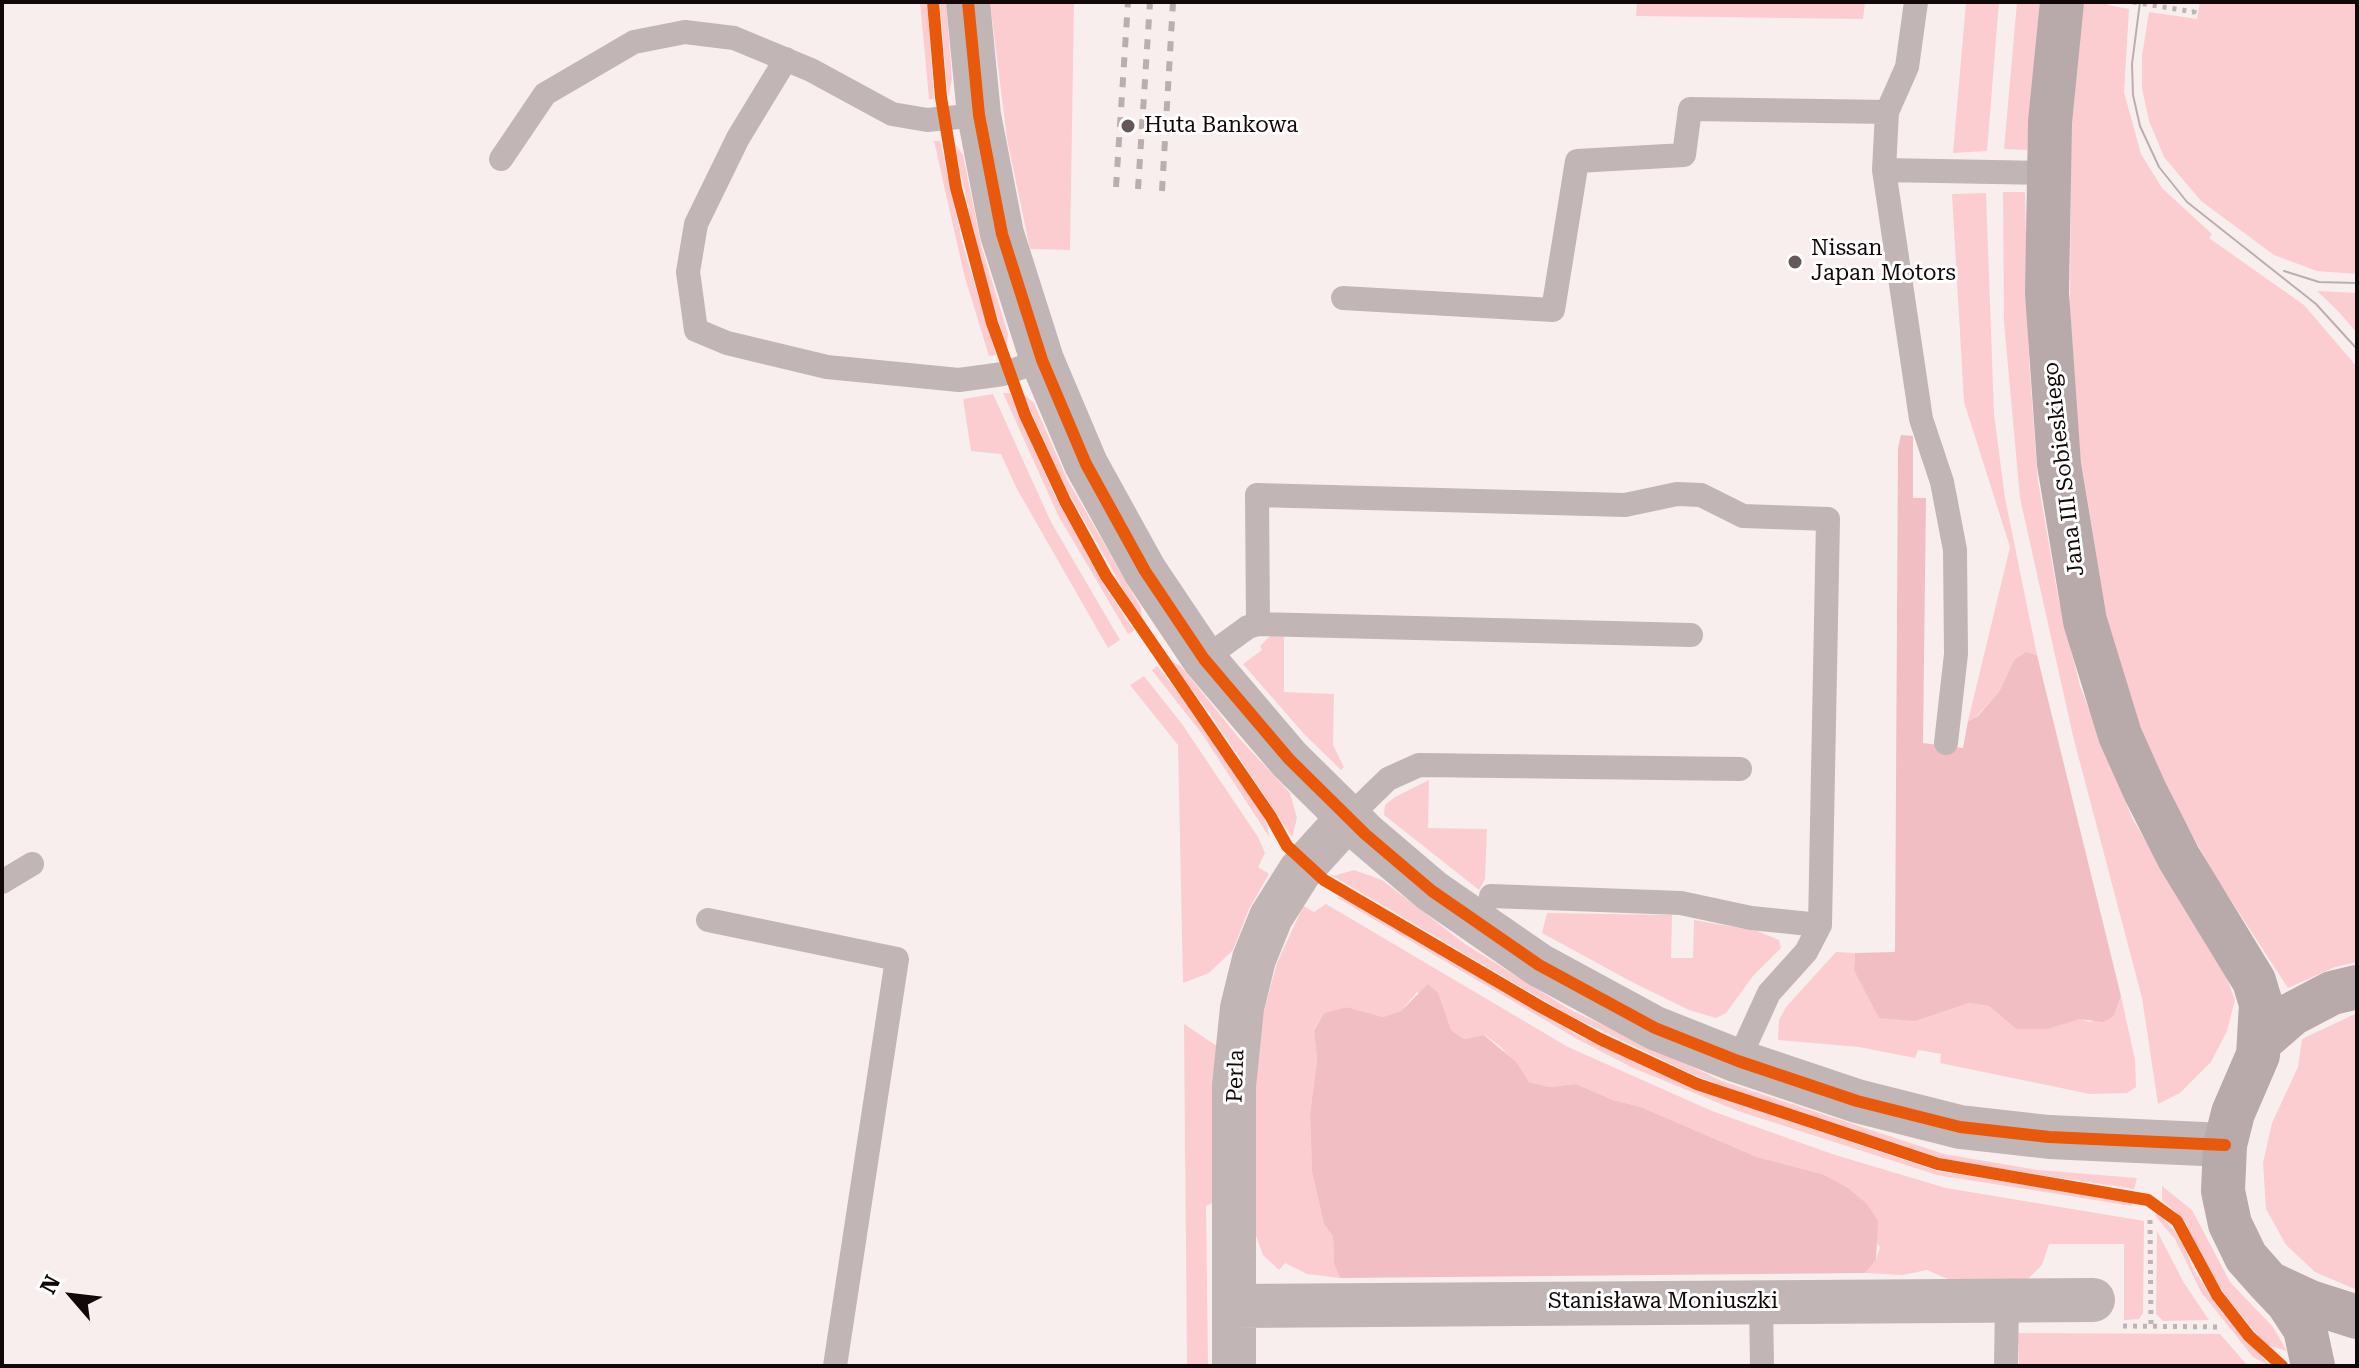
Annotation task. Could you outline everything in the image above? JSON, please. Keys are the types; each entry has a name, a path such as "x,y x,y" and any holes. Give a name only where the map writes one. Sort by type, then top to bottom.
{"main road":[{"name":"Jana III Sobieskiego","path":"2062,2 2047,173 2047,293 2054,408 2066,524 2085,621 2108,699 2139,778 2179,858 2254,981 2261,1004 2262,1040"},
{"path":"2313,1366 2305,1329 2288,1303 2246,1257 2230,1224 2223,1191 2225,1145 2233,1113 2253,1070 2262,1040 2302,1008 2332,993 2357,987"},
{"path":"2269,1283 2310,1302 2357,1317"}],"street":[{"path":"968,2 979,115 1002,234 1042,360 1086,464 1125,539 1204,659 1264,733 1348,818 1432,891 1528,958 1613,1007 1738,1061 1857,1101 1960,1127 2049,1137 2225,1145"},
{"name":"Perla","path":"1234,1366 1234,1086 1242,1008 1254,959 1271,917 1300,871 1348,818"},
{"name":"Stanisława Moniuszki","path":"1234,1306 2093,1300"}],"lane":[{"path":"1916,2 1907,67 1887,112 1884,170 1921,419 1942,482 1955,550 1956,654 1946,743"},
{"path":"501,159 545,94 634,42 685,32 734,38 786,59 892,114 927,120 979,115"},
{"path":"786,59 738,138 696,224 688,272 696,330 727,343 827,367 959,380 1003,374 1042,360"},
{"path":"1343,298 1553,310 1577,161 1684,155 1690,109 1887,112"},
{"path":"1884,170 2047,173"},
{"path":"1258,624 1257,495 1625,505 1677,494 1701,495 1743,516 1828,519 1820,925 1806,952 1769,993 1738,1061"},
{"path":"1204,659 1248,627 1258,624 1691,635"},
{"path":"1348,818 1388,779 1419,765 1740,769"},
{"path":"2,882 32,864"},
{"path":"1491,896 1681,903 1751,918 1820,925"},
{"path":"708,920 897,959 835,1366"},
{"path":"2006,1366 2007,1300"},
{"path":"1761,1302 1762,1366"}],"path":[{"path":"2133,2 2194,12 2195,2"},
{"path":"2150,1220 2151,1327"},
{"path":"2093,1300 2122,1326 2220,1327"}],"shaded area":[{"path":"920,2 927,2 934,99 929,99"},
{"path":"940,2 946,2 952,79 948,97"},
{"path":"990,2 1074,2 1070,250 1030,249 1007,139"},
{"path":"1637,2 1865,2 1863,19 1636,16"},
{"path":"1966,2 1999,2 1987,151 1953,153"},
{"path":"2017,2 2040,2 2027,150 2004,149"},
{"path":"2083,2 2108,2 2108,5 2129,9 2124,92 2141,154 2162,188 2212,234 2209,238 2304,305 2357,367 2357,962 2335,967 2288,988 2215,876 2170,795 2140,726 2107,620 2080,454 2070,311 2071,131"},
{"path":"2200,2 2357,2 2357,274 2317,271 2274,255 2201,201 2164,157 2149,121 2142,88 2142,56 2149,12 2197,19"},
{"path":"934,141 940,141 963,246 996,355 989,356 964,274"},
{"path":"954,142 963,155 982,248 1008,334 1007,348 982,269"},
{"path":"2003,192 2025,192 2029,361 2038,481 2058,597 2080,686 2132,818 2226,976 2235,1000 2227,1031 2211,1062 2180,1093 2158,1104 2142,998 2073,736 2020,498 2004,322"},
{"path":"1986,193 1994,414 2005,498 2037,655 2026,652 2014,660 2000,690 1977,716 1968,721 2010,547 1964,402 1952,194"},
{"path":"2317,291 2357,293 2357,333 2337,310"},
{"path":"1003,393 1010,393 1053,492 1101,580 1134,631 1128,634 1058,515"},
{"path":"993,394 1051,522 1120,640 1108,648 1017,489 1001,454 971,451 963,399"},
{"path":"1023,394 1034,403 1067,479 1141,608 1142,622 1063,483"},
{"path":"1901,435 1913,436 1913,498 1926,498 1923,743 1963,748 1968,721 1978,716 2000,690 2014,660 2026,652 2037,655 2121,996 2114,1016 2103,1022 2079,1019 2048,1029 2016,1029 1989,1006 1969,1003 1916,1021 1879,1018 1854,970 1855,953 1895,952 1898,448"},
{"path":"1284,630 1284,692 1334,694 1333,745 1344,767 1341,770 1304,734 1243,664 1262,650 1260,646 1274,632"},
{"path":"1170,661 1181,666 1238,737 1290,793 1297,818 1292,837 1213,718"},
{"path":"1157,666 1191,709 1265,819 1270,838 1202,734 1152,670"},
{"path":"1144,676 1182,724 1258,837 1265,853 1258,867 1269,874 1249,909 1233,950 1209,973 1183,983 1178,745 1130,685"},
{"path":"1429,780 1428,828 1487,829 1485,879 1479,890 1384,815 1385,805 1395,797"},
{"path":"1354,870 1382,880 1465,944 1569,1009 1722,1081 1944,1154 2038,1170 2137,1178 2134,1189 1950,1161 1757,1099 1692,1074 1567,1014 1333,876"},
{"path":"1336,897 1352,901 1579,1036 1700,1091 1937,1171 2133,1202 2132,1206 1937,1175 1738,1111 1633,1068 1577,1039"},
{"path":"1326,904 1568,1047 1712,1111 1832,1154 1946,1188 2144,1221 2143,1313 2139,1319 2124,1320 2124,1244 2049,1244 2042,1265 2029,1278 2019,1280 1952,1281 1927,1270 1903,1275 1865,1273 1876,1260 1880,1247 1822,1174 1757,1157 1641,1107 1613,1100 1576,1084 1549,1087 1529,1082 1501,1047 1485,1035 1464,1039 1451,1030 1445,1014 1417,992 1401,1011 1383,1017 1347,1007 1324,1013 1314,1029 1317,1060 1310,1114 1312,1172 1324,1224 1333,1237 1334,1264 1340,1278 1307,1274 1285,1263 1279,1270 1263,1255 1255,1233 1254,1087 1260,1026 1277,963 1300,913 1304,906 1314,912"},
{"path":"1547,913 1672,915 1671,958 1693,958 1694,920 1757,931 1779,940 1781,948 1753,976 1726,1013 1716,1018 1689,1010 1542,933"},
{"path":"1836,952 1855,953 1854,970 1916,1021 1969,1003 1989,1006 2016,1029 2048,1029 2079,1018 2089,1022 2114,1016 2121,996 2135,1060 2136,1087 2127,1093 2090,1094 1940,1063 1941,1054 1918,1050 1915,1058 1859,1047 1778,1040 1779,1020 1786,1007"},
{"path":"1428,984 1438,993 1451,1030 1464,1039 1484,1035 1516,1062 1529,1082 1549,1087 1576,1084 1613,1100 1641,1107 1757,1157 1822,1174 1848,1188 1867,1204 1878,1221 1876,1260 1865,1273 1340,1278 1334,1264 1333,1237 1324,1224 1312,1172 1310,1114 1317,1060 1314,1030 1324,1013 1347,1007 1383,1017 1401,1011"},
{"path":"2357,1013 2357,1290 2315,1272 2286,1245 2266,1209 2263,1163 2272,1123 2298,1067 2302,1039"},
{"path":"1184,1024 1217,1046 1215,1202 1206,1206 1208,1366 1187,1366"},
{"path":"2162,1186 2192,1210 2230,1282 2273,1327 2287,1351 2266,1345 2227,1298 2202,1258 2185,1221 2162,1200"},
{"path":"2157,1212 2180,1237 2193,1269 2220,1310 2270,1366 2253,1357 2201,1292 2175,1239 2156,1217"},
{"path":"2157,1231 2184,1283 2209,1320 2163,1321 2156,1314"},
{"path":"2018,1333 2220,1334 2248,1366 2019,1366"}],"tram line":[{"path":"2140,2 2132,64 2133,95 2140,126 2159,167 2187,202 2316,304 2357,349"},
{"path":"2284,271 2319,282 2357,283"}],"railway":[{"path":"1116,187 1128,2"},
{"path":"1138,189 1150,2"},
{"path":"1162,191 1173,2"}],"cycle path":[{"path":"933,2 941,97 956,188 992,323 1025,415 1065,501 1106,576 1271,817 1287,846 1324,880 1541,1007 1600,1039 1697,1084 1938,1164 2148,1200 2177,1221 2217,1295 2249,1336 2282,1366"},
{"path":"968,2 979,115 1002,234 1042,360 1086,464 1145,571 1204,659 1289,759 1365,834 1432,891 1539,965 1655,1028 1738,1061 1857,1101 1960,1127 2049,1137 2225,1145"}],"place":[{"name":"Huta Bankowa","path":"1128,126"},
{"name":"Nissan Japan Motors","path":"1795,262"}]}
